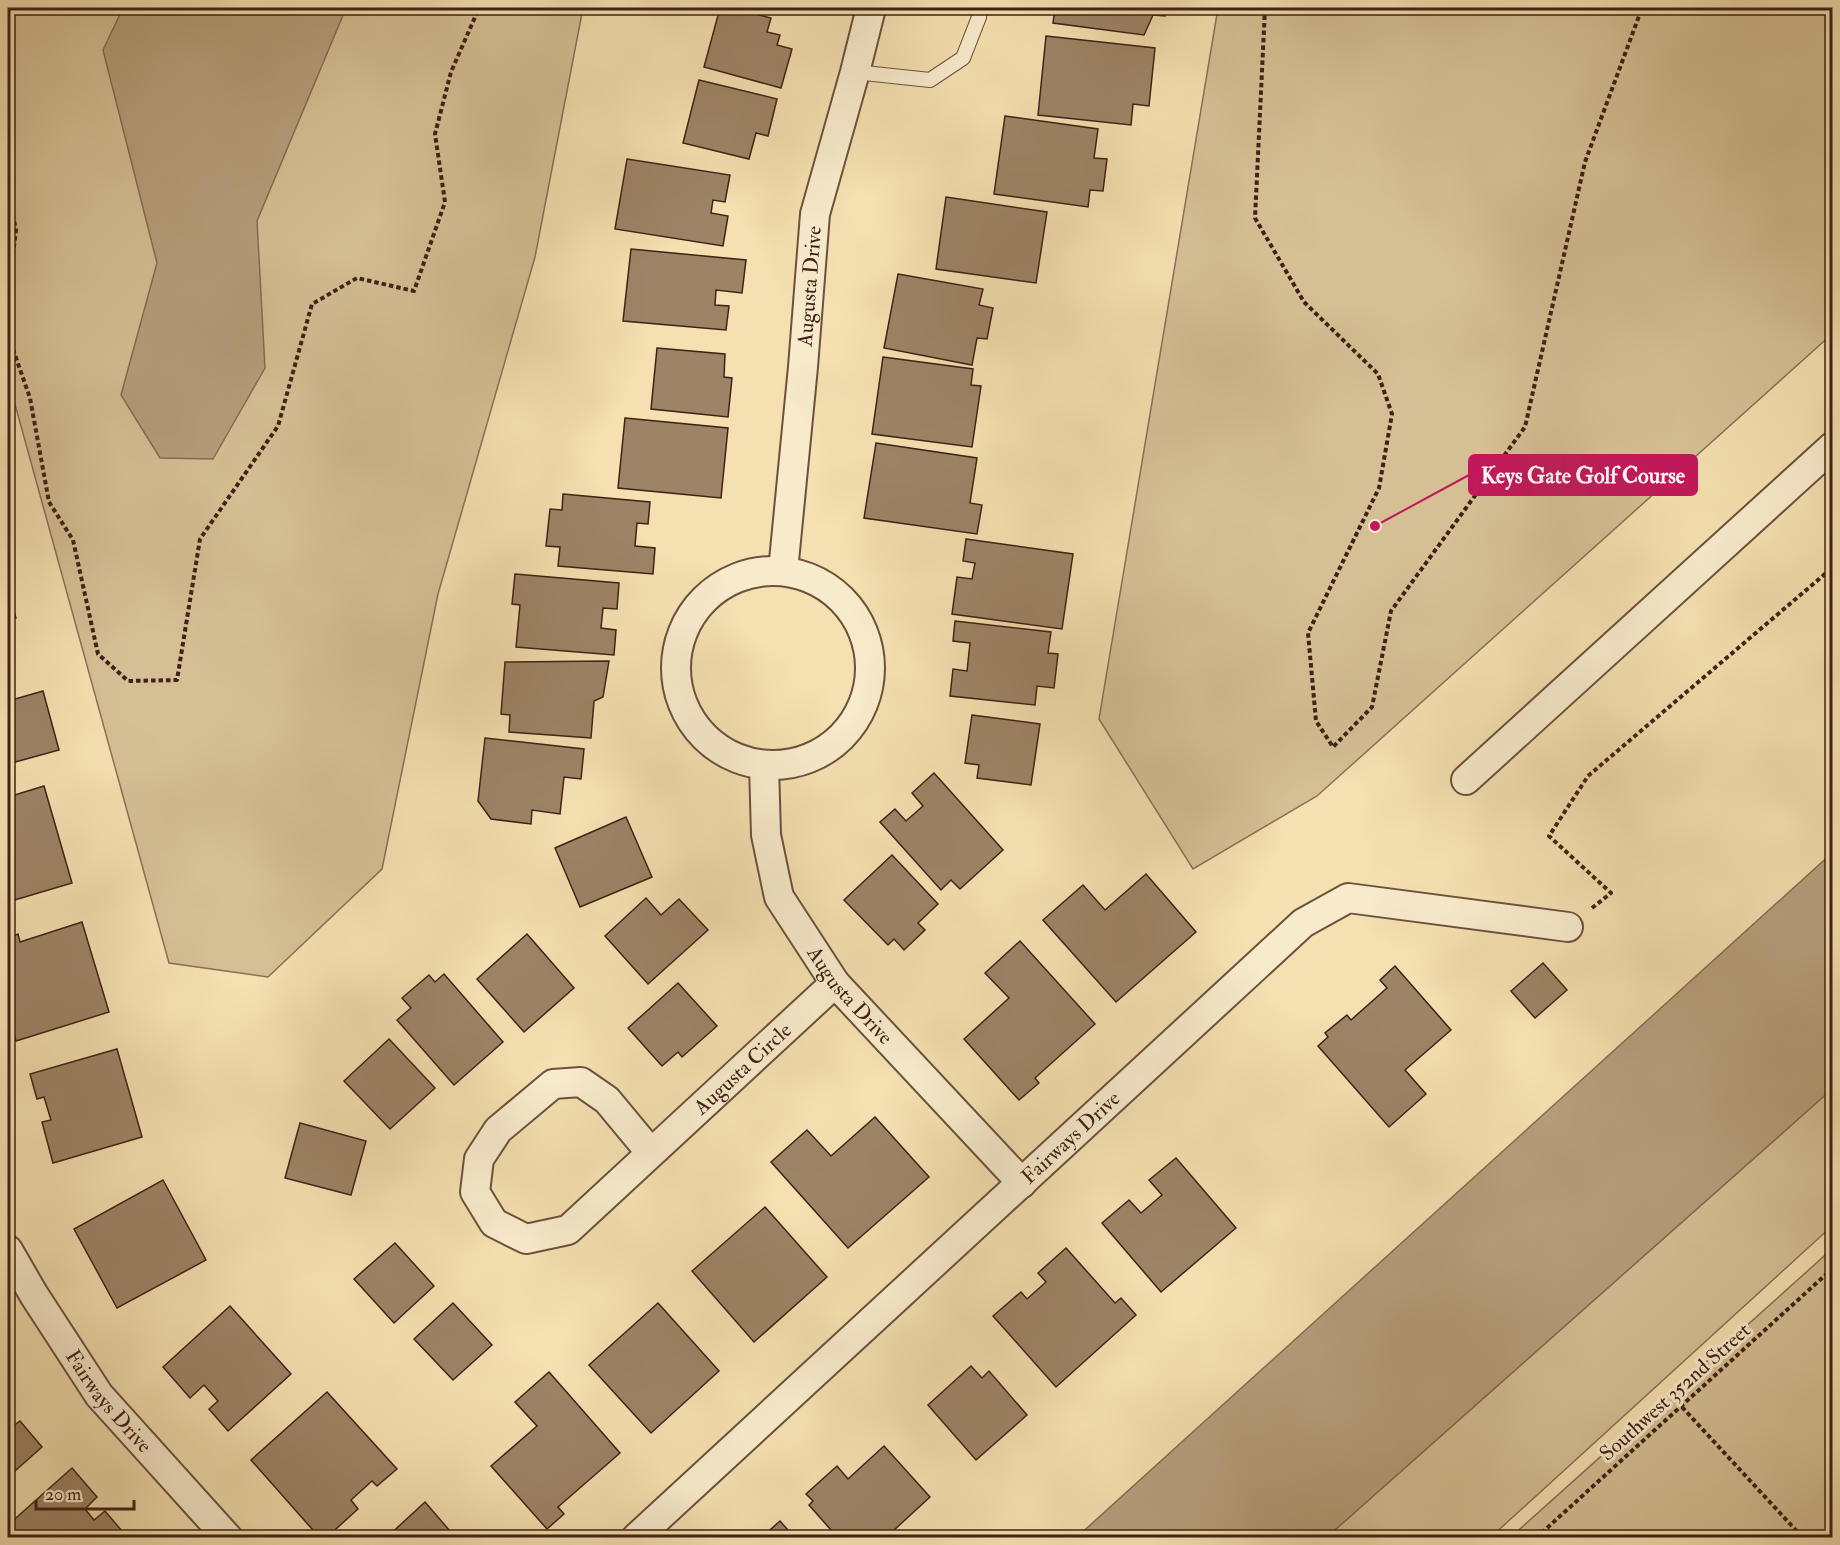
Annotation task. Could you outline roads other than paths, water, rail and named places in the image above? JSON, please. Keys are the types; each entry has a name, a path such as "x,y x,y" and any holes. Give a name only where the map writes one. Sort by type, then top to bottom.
{"street":[{"name":"Augusta Drive","path":"783,571 816,214 871,8"},
{"path":"1466,780 1833,447"},
{"path":"783,571 812,578 838,594 857,618 869,646 870,676 863,706 847,732 823,751 795,763 764,765 731,756 704,736 685,709 676,676 679,642 694,611 718,588 749,574 783,571"},
{"name":"Augusta Drive","path":"764,765 766,835 779,897 835,983 1022,1183"},
{"name":"Fairways Drive","path":"636,1538 1303,923 1348,898 1568,927"},
{"name":"Augusta Circle","path":"651,1153 607,1100 581,1082 553,1084 498,1130 479,1159 475,1192 494,1223 526,1239 568,1230 835,983"},
{"name":"Fairways Drive","path":"8,1250 34,1295 99,1395 228,1538"}],"lane":[{"path":"855,72 930,80 963,57 979,17 980,8"}],"place":[{"name":"Keys Gate Golf Course","path":"1375,526"}]}
